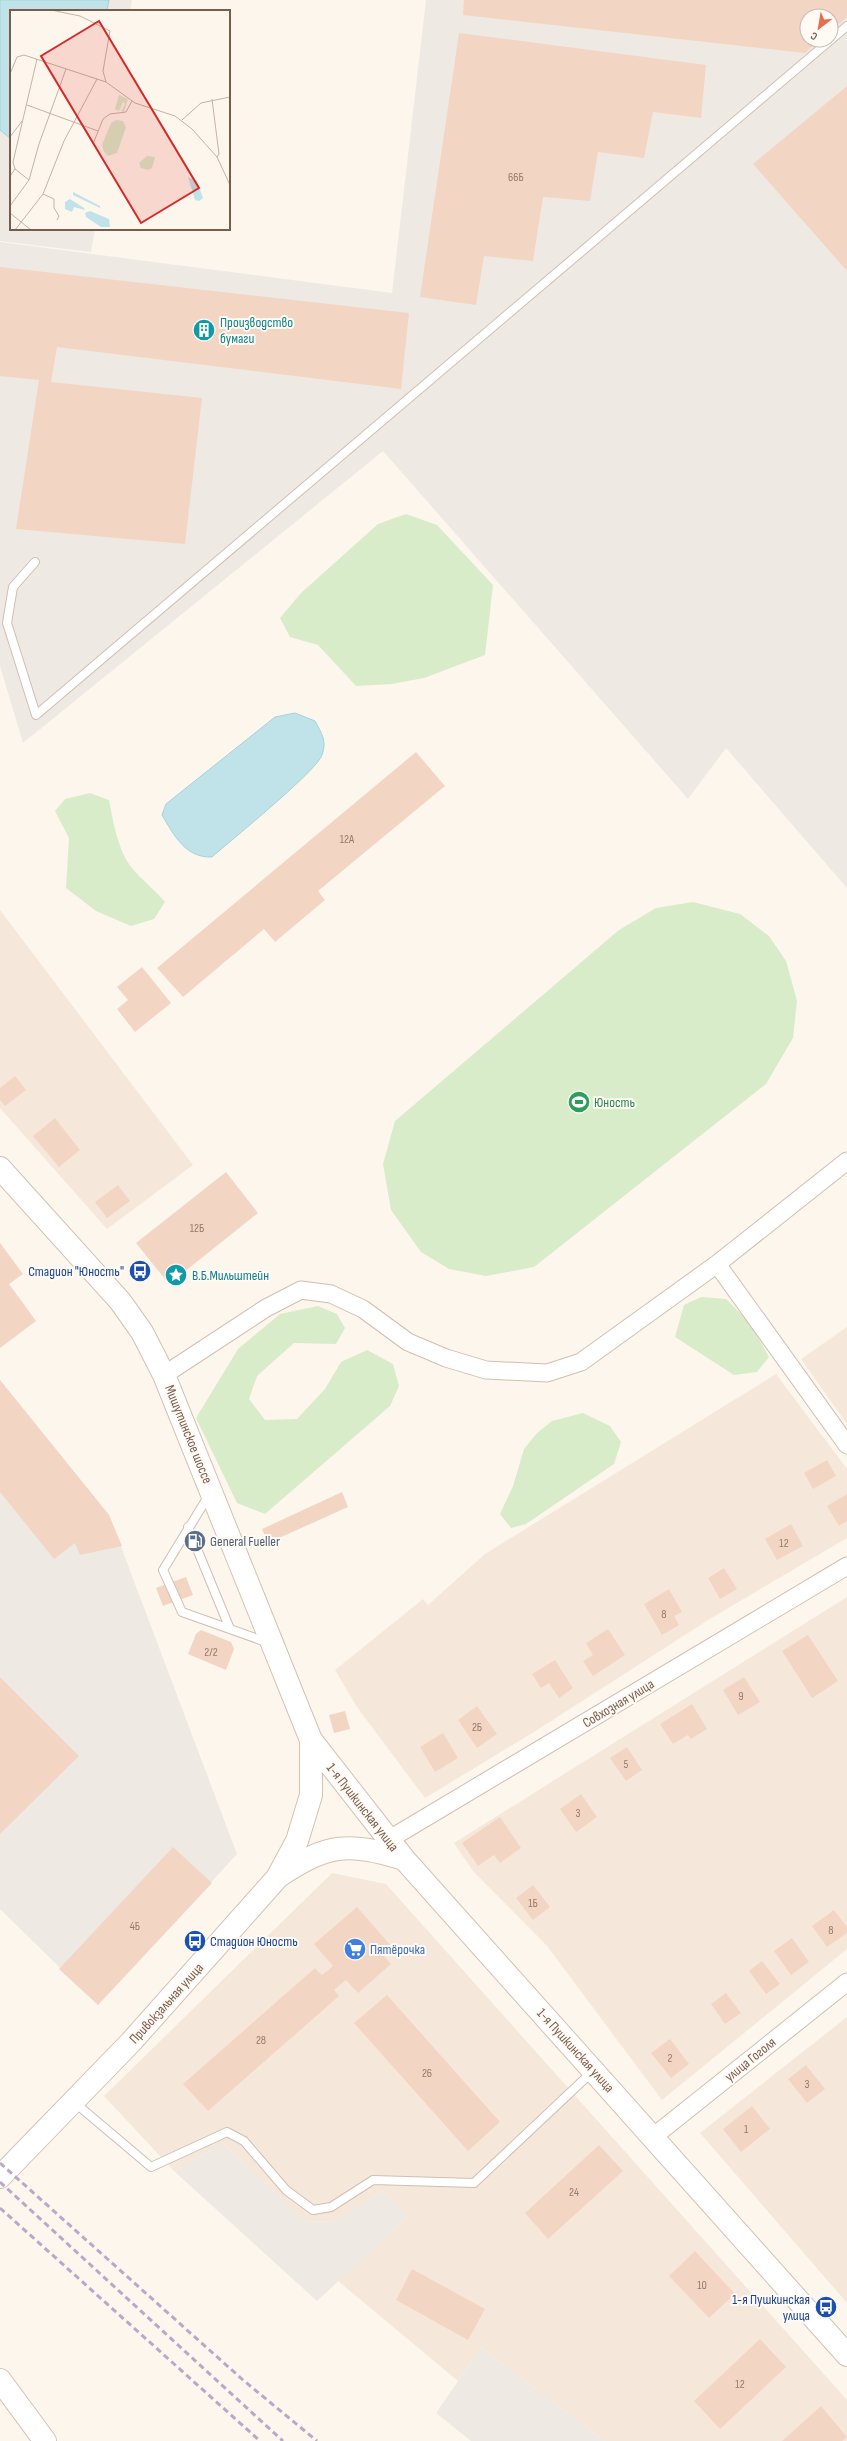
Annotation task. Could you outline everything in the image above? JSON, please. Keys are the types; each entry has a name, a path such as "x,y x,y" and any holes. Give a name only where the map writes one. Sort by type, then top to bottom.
{"main road":[{"name":"Мишутинское шоссе","path":"0,1168 120,1300 142,1332 164,1375 311,1740"},
{"name":"1-я Пушкинская улица","path":"311,1740 404,1859 847,2355"},
{"name":"Привокзальная улица","path":"0,2177 131,2042 277,1878 297,1841 311,1795 311,1740"},
{"path":"277,1878 306,1858 341,1847 370,1849 404,1859"},
{"path":"0,2380 45,2441"}],"street":[{"path":"164,1375 266,1308 301,1290 331,1294 363,1309 408,1342 446,1358 486,1370 547,1373 581,1362 716,1264 847,1161"},
{"path":"716,1264 847,1445"},
{"name":"Совхозная улица","path":"388,1840 847,1566"},
{"name":"улица Гоголя","path":"653,2137 847,1982"}],"lane":[{"path":"35,562 12,587 7,623 36,715 847,26"},
{"path":"212,1491 188,1527 163,1570 182,1612 274,1645"},
{"path":"188,1527 230,1629"},
{"path":"74,2101 151,2166 227,2132 244,2141 286,2190 313,2210 331,2207 373,2180 474,2183 594,2070"}],"shaded area":[{"path":"0,0 132,0 130,10 10,10 10,230 95,230 91,252 0,241"},
{"path":"426,0 847,0 847,888 726,748 688,799 383,451 23,743 0,666 0,242 392,293"},
{"path":"0,910 193,1165 107,1229 0,1108"},
{"path":"847,1327 847,1424 801,1359"},
{"path":"776,1374 847,1469 847,1538 713,1617 534,1732 425,1798 357,1707 335,1670 423,1599 428,1605 485,1554"},
{"path":"0,1380 109,1515 237,1854 98,2005 0,1909"},
{"path":"847,1597 847,1949 662,2100 547,1946 473,1871 454,1843"},
{"path":"332,1873 386,1884 847,2400 847,2441 604,2441 481,2348 458,2381 338,2281 407,2217 382,2191 338,2221 306,2222 223,2143 175,2172 104,2096"},
{"path":"847,2017 847,2303 700,2133"},
{"path":"223,2143 306,2222 338,2221 382,2191 407,2217 317,2301 175,2172"},
{"path":"481,2348 604,2441 471,2441 436,2413"}],"green space":[{"path":"406,514 437,525 493,585 485,655 424,678 392,684 356,686 318,645 290,637 280,618 301,593 378,524"},
{"path":"90,793 109,800 117,836 127,861 165,902 154,919 131,926 96,911 66,888 69,838 55,811 65,799"},
{"name":"Юность","path":"693,902 740,914 769,936 786,961 797,1001 793,1038 766,1084 534,1267 486,1276 449,1269 421,1252 391,1210 383,1164 395,1121 619,930 656,908"},
{"path":"701,1297 726,1299 750,1323 769,1357 757,1372 734,1375 675,1337 684,1305"},
{"path":"318,1306 337,1314 345,1328 336,1344 294,1343 257,1376 249,1399 265,1420 297,1419 325,1389 341,1362 367,1350 393,1364 399,1386 390,1406 265,1514 237,1503 196,1418 238,1349 280,1314"},
{"path":"583,1413 610,1426 621,1442 614,1464 526,1524 511,1528 500,1514 513,1486 524,1449 537,1433 552,1421"}],"water":[{"path":"0,0 109,0 107,10 10,10 10,138 0,130"},
{"path":"295,713 315,721 322,734 324,746 322,755 317,763 290,790 212,857 194,854 187,849 181,844 162,815 166,804 275,717"}],"building":[{"path":"464,0 847,0 847,17 839,24 839,8 799,8 799,48 811,48 805,53 463,15"},
{"path":"459,33 706,65 701,118 653,112 644,158 598,152 590,201 543,197 533,261 484,256 476,305 420,297"},
{"path":"847,86 847,271 753,164"},
{"path":"0,267 409,313 401,389 57,347 51,382 202,398 185,544 16,529 39,380 0,376"},
{"path":"416,752 445,786 318,891 325,900 275,942 264,929 183,997 157,968"},
{"path":"142,967 171,1003 135,1032 117,1009 128,1000 117,987"},
{"path":"15,1076 26,1090 5,1106 0,1100 0,1088"},
{"path":"55,1118 80,1150 59,1167 33,1136"},
{"path":"226,1172 258,1213 169,1284 136,1243"},
{"path":"118,1185 130,1201 107,1218 95,1202"},
{"path":"0,1243 23,1274 9,1284 36,1321 0,1348"},
{"path":"0,1380 109,1515 122,1546 80,1555 75,1543 54,1559 0,1492"},
{"path":"827,1460 836,1476 813,1489 804,1473"},
{"path":"342,1492 348,1507 268,1543 262,1529"},
{"path":"847,1494 847,1521 839,1526 827,1506"},
{"path":"791,1524 803,1546 777,1560 765,1539"},
{"path":"724,1568 737,1589 720,1599 708,1578"},
{"path":"186,1577 193,1595 163,1606 156,1588"},
{"path":"669,1589 682,1612 674,1616 679,1625 662,1635 644,1604"},
{"path":"608,1629 625,1655 593,1676 583,1661 593,1655 586,1643"},
{"path":"201,1630 231,1642 234,1649 226,1670 188,1654 196,1634"},
{"path":"808,1635 838,1681 812,1698 782,1651"},
{"path":"555,1660 573,1688 559,1698 549,1683 541,1688 532,1674"},
{"path":"0,1677 79,1756 0,1834"},
{"path":"744,1677 760,1702 738,1715 723,1690"},
{"path":"692,1704 707,1729 691,1739 688,1735 673,1744 660,1724"},
{"path":"477,1706 497,1734 477,1748 458,1720"},
{"path":"345,1711 350,1729 334,1733 329,1715"},
{"path":"443,1733 458,1758 435,1772 420,1747"},
{"path":"627,1747 642,1770 626,1781 610,1758"},
{"path":"581,1794 597,1817 576,1832 560,1809"},
{"path":"500,1817 521,1848 500,1863 494,1855 478,1866 462,1843"},
{"path":"173,1847 212,1883 98,2005 59,1969"},
{"path":"533,1885 550,1907 533,1920 516,1898"},
{"path":"357,1907 392,1947 383,1955 391,1964 358,1993 346,1980 334,1990 339,1996 208,2111 183,2084 315,1968 322,1975 333,1966 314,1944"},
{"path":"834,1910 847,1927 847,1933 827,1947 812,1926"},
{"path":"792,1938 809,1962 791,1975 774,1951"},
{"path":"762,1961 780,1984 766,1994 749,1971"},
{"path":"726,1993 741,2013 725,2024 711,2004"},
{"path":"387,1995 500,2122 468,2151 354,2023"},
{"path":"670,2039 689,2064 671,2078 651,2053"},
{"path":"806,2065 825,2089 807,2103 788,2079"},
{"path":"752,2106 770,2129 741,2152 723,2129"},
{"path":"599,2145 623,2171 548,2239 525,2213"},
{"path":"695,2251 735,2294 709,2318 669,2276"},
{"path":"412,2269 485,2309 468,2340 396,2300"},
{"path":"760,2339 786,2367 720,2429 694,2401"},
{"path":"821,2406 847,2437 842,2441 782,2441"}],"railway":[{"path":"0,2163 243,2380 317,2441"},
{"path":"0,2182 283,2441"},
{"path":"0,2208 260,2441"}],"place":[{"name":"Производство бумаги","path":"204,330"},
{"name":"Юность","path":"579,1102"},
{"name":"Стадион \"Юность\"","path":"140,1271"},
{"name":"В.Б.Мильштейн","path":"176,1275"},
{"name":"General Fueller","path":"195,1541"},
{"name":"Стадион Юность","path":"195,1941"},
{"name":"Пятёрочка","path":"355,1949"},
{"name":"1-я Пушкинская улица","path":"826,2307"}]}
